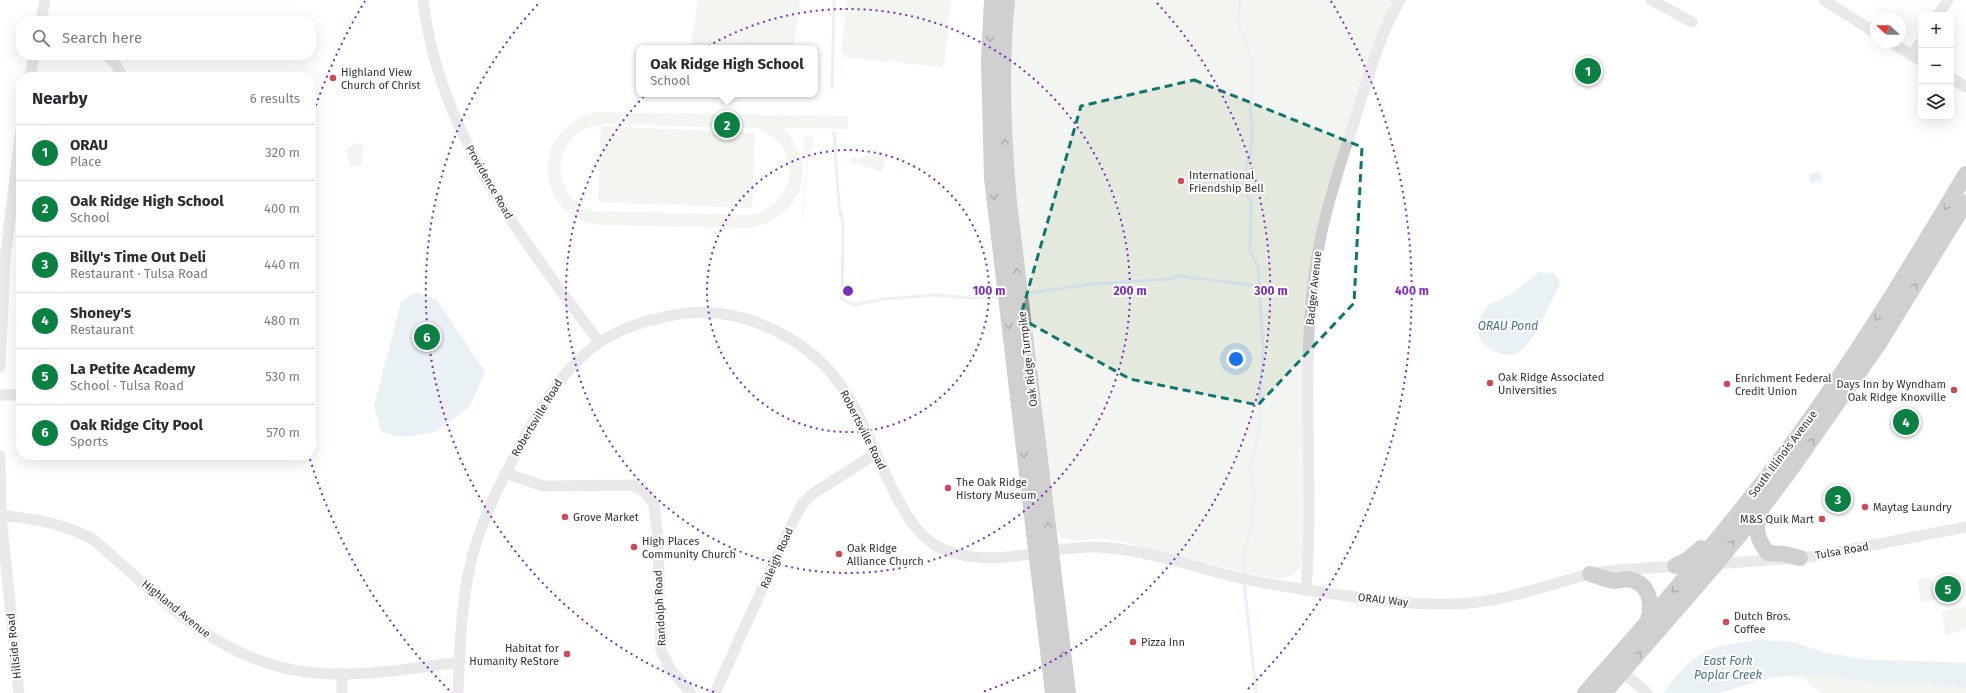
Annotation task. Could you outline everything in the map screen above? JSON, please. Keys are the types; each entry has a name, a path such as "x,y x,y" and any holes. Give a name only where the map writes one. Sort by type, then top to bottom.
{"highway":[{"name":"Oak Ridge Turnpike","path":"992,0 989,60 992,178 1043,552 1068,693"},
{"name":"Oak Ridge Turnpike","path":"1007,0 1003,60 1006,164 1043,552 1053,693"},
{"name":"South Illinois Avenue","path":"1604,693 1617,668 1648,621 1713,546 1801,432 1897,288 1966,174"},
{"name":"South Illinois Avenue","path":"1585,693 1617,668 1716,564 1768,500 1878,345 1966,202"},
{"path":"1675,566 1687,560 1700,549 1757,479 1801,432"},
{"path":"1768,500 1759,516 1756,526 1762,546 1768,553 1785,554 1800,558"},
{"path":"1590,574 1615,581 1627,579 1638,583 1646,591 1651,603 1648,621"},
{"path":"1049,693 1050,665"}],"street":[{"path":"42,16 45,0"},
{"name":"Providence Road","path":"423,0 429,37 447,98 462,136 515,227 599,342"},
{"name":"Badger Avenue","path":"1306,590 1309,347 1312,293 1319,241 1328,203 1375,55 1400,0"},
{"path":"1651,0 1692,22"},
{"path":"1824,0 1870,28"},
{"path":"1940,12 1948,0"},
{"path":"1901,48 1917,58 1920,48"},
{"path":"31,72 33,60"},
{"path":"112,60 120,72"},
{"path":"1954,80 1966,87"},
{"path":"0,367 5,259 16,170"},
{"name":"Robertsville Road","path":"458,693 462,610 472,558 486,514 505,473 540,409 561,378 579,359 599,342 646,320 686,313 727,315 771,329 798,344 821,362 837,381 850,401 906,516 933,544 945,550 978,558 1043,552"},
{"path":"0,395 16,395"},
{"name":"Raleigh Road","path":"715,693 790,527 803,503 814,492 875,454"},
{"name":"Hillside Road","path":"0,456 1,515 19,693"},
{"name":"Randolph Road","path":"505,473 543,486 632,485 646,493 654,505 658,539 661,650 671,670 691,693"},
{"name":"Highland Avenue","path":"1,515 47,521 72,528 94,540 187,621 205,634 235,651 280,667 314,673 342,674 390,671 460,662"},
{"name":"Tulsa Road","path":"1716,564 1800,558 1839,552 1966,527"},
{"name":"ORAU Way","path":"1043,552 1097,547 1111,548 1137,552 1248,580 1306,590 1410,603 1454,604 1492,601 1535,591 1590,574 1675,566 1716,564"},
{"path":"1617,668 1647,693"},
{"path":"342,674 342,693"}],"highlighted area":[{"path":"1194,80 1362,147 1354,303 1258,405 1130,379 1020,318 1081,106"}],"shaded area":[{"path":"698,0 800,0 793,45 691,45"},
{"path":"847,0 951,0 949,17 946,19 949,23 944,65 941,67 895,62 893,59 890,62 844,57 841,53 846,11 850,9 846,5"},
{"path":"1012,0 1395,0 1319,226 1304,347 1304,558 1299,569 1292,575 1283,579 1247,573 1120,541 1100,539 1072,541 1061,537 1053,528 1009,153"},
{"path":"596,112 848,116 847,129 784,128 800,154 803,168 802,180 798,192 792,203 784,212 773,220 762,225 749,228 598,225 576,218 561,205 551,189 548,170 550,152 559,135 574,121","holes":["601,124 757,128 772,136 783,147 788,160 790,174 786,187 779,199 767,209 751,215 594,211 578,204 568,192 562,179 561,165 564,151 572,139 584,129"]},
{"path":"601,126 755,133 752,208 598,202"},
{"path":"804,137 813,137 813,148 808,151 802,218 807,151 804,148"},
{"path":"359,143 362,144 364,151 361,155 363,165 350,167 346,149"},
{"path":"883,151 884,162 882,173 856,162 855,164 851,163 851,157 856,158 856,160"},
{"path":"1931,577 1935,600 1921,602 1917,580"},
{"path":"1966,606 1966,629 1946,635 1941,611"},
{"path":"1814,675 1871,683 1927,683 1966,688 1966,693 1822,693 1803,679 1792,677"}],"water":[{"path":"1820,171 1822,180 1811,183 1809,174"},
{"name":"ORAU Pond","path":"1539,272 1554,273 1560,282 1548,310 1536,331 1524,348 1513,355 1502,354 1490,349 1481,341 1478,334 1480,321 1484,310 1491,304 1514,292"},
{"path":"416,292 437,300 485,372 470,406 435,432 402,437 381,432 374,406 401,302"},
{"name":"East Fork Poplar Creek","path":"1757,640 1789,641 1823,652 1863,659 1966,663 1966,688 1927,683 1871,683 1814,675 1773,677 1719,693 1663,693 1685,668 1700,655 1713,649 1735,643"}],"waterway":[{"path":"832,88 834,0"},
{"path":"1240,0 1238,23 1251,58 1253,81 1250,109 1253,126 1250,155 1246,168 1247,194 1251,202 1250,251 1258,266 1263,349 1258,437 1249,469 1255,493 1251,529 1243,556 1244,576"},
{"path":"834,133 839,206 843,223 842,299 854,305 883,299 935,295 970,298 996,297"},
{"path":"1030,293 1092,284 1170,279 1179,276 1258,286"},
{"path":"1244,582 1256,693"}],"place":[{"name":"ORAU","path":"1588,71"},
{"name":"Highland View Church of Christ","path":"333,78"},
{"name":"Oak Ridge High School","path":"727,125"},
{"name":"International Friendship Bell","path":"1181,181"},
{"name":"Oak Ridge City Pool","path":"427,337"},
{"name":"Oak Ridge Associated Universities","path":"1490,383"},
{"name":"Enrichment Federal Credit Union","path":"1727,384"},
{"name":"Days Inn by Wyndham Oak Ridge Knoxville","path":"1954,390"},
{"name":"Shoney's","path":"1906,422"},
{"name":"The Oak Ridge History Museum","path":"948,488"},
{"name":"Billy's Time Out Deli","path":"1838,499"},
{"name":"Maytag Laundry","path":"1865,507"},
{"name":"Grove Market","path":"565,517"},
{"name":"M&S Quik Mart","path":"1822,519"},
{"name":"High Places Community Church","path":"634,547"},
{"name":"Oak Ridge Alliance Church","path":"839,554"},
{"name":"La Petite Academy","path":"1948,589"},
{"name":"Dutch Bros. Coffee","path":"1726,622"},
{"name":"Pizza Inn","path":"1133,642"},
{"name":"Habitat for Humanity ReStore","path":"567,654"}]}
